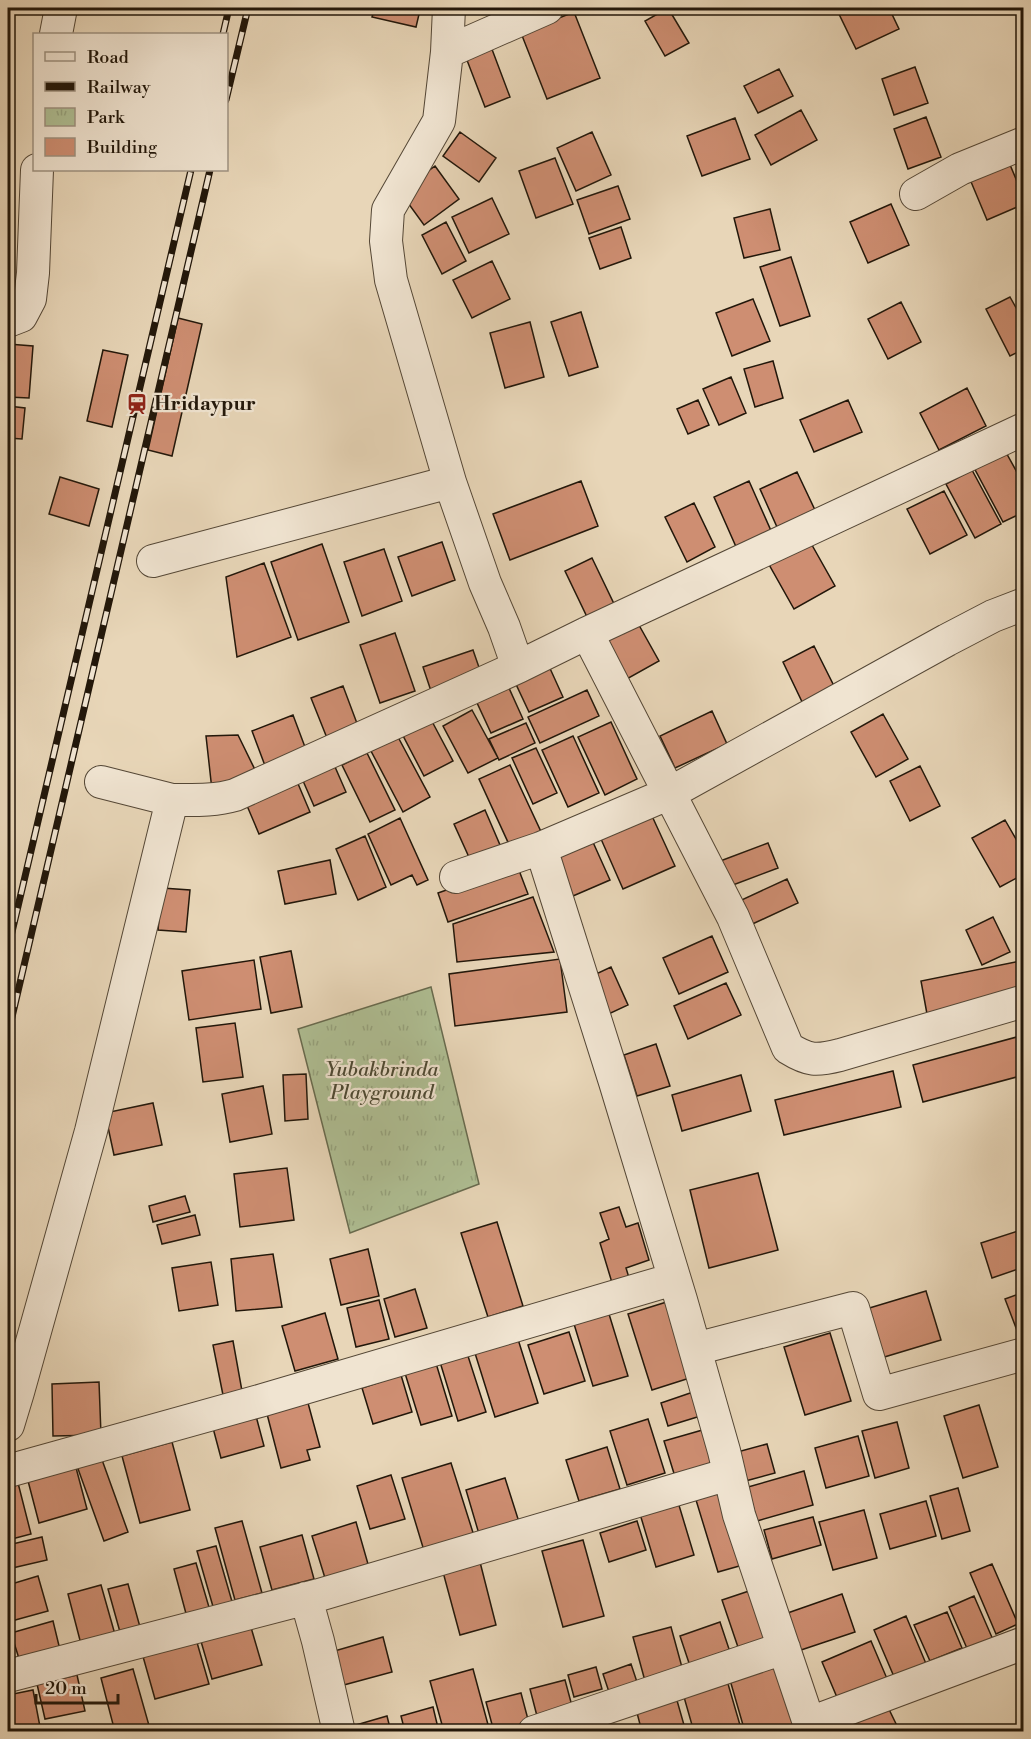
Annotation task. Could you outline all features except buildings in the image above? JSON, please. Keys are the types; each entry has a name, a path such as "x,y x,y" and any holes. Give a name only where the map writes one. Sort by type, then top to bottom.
{"street":[{"path":"56,33 61,8"},
{"path":"449,8 447,52 439,121 388,210 386,241 391,280 450,482 485,584 518,667"},
{"path":"447,52 547,8"},
{"path":"916,194 960,169 1023,143"},
{"path":"8,321 21,316 30,299 37,171"},
{"path":"101,782 172,800 198,800 235,795 518,667 1023,429"},
{"path":"153,561 450,482"},
{"path":"456,877 541,849 670,793 947,640 993,616 1023,604"},
{"path":"588,633 733,916 789,1048 802,1056 820,1060 1021,1002"},
{"path":"8,1425 82,1165 172,800"},
{"path":"541,849 615,1082 695,1349 739,1515 811,1727 1023,1643"},
{"path":"8,1471 264,1400 674,1280"},
{"path":"695,1349 853,1308 879,1394 1023,1354"},
{"path":"8,1676 306,1598 729,1473"},
{"path":"306,1598 339,1731"},
{"path":"534,1731 784,1648"}],"green space":[{"name":"Yubakbrinda Playground","path":"431,987 479,1184 350,1233 298,1029"}],"railway":[{"path":"223,33 229,8"},
{"path":"228,92 248,8"},
{"path":"8,949 191,171"},
{"path":"8,1034 210,171"}],"place":[{"name":"Hridaypur","path":"137,404"}]}
